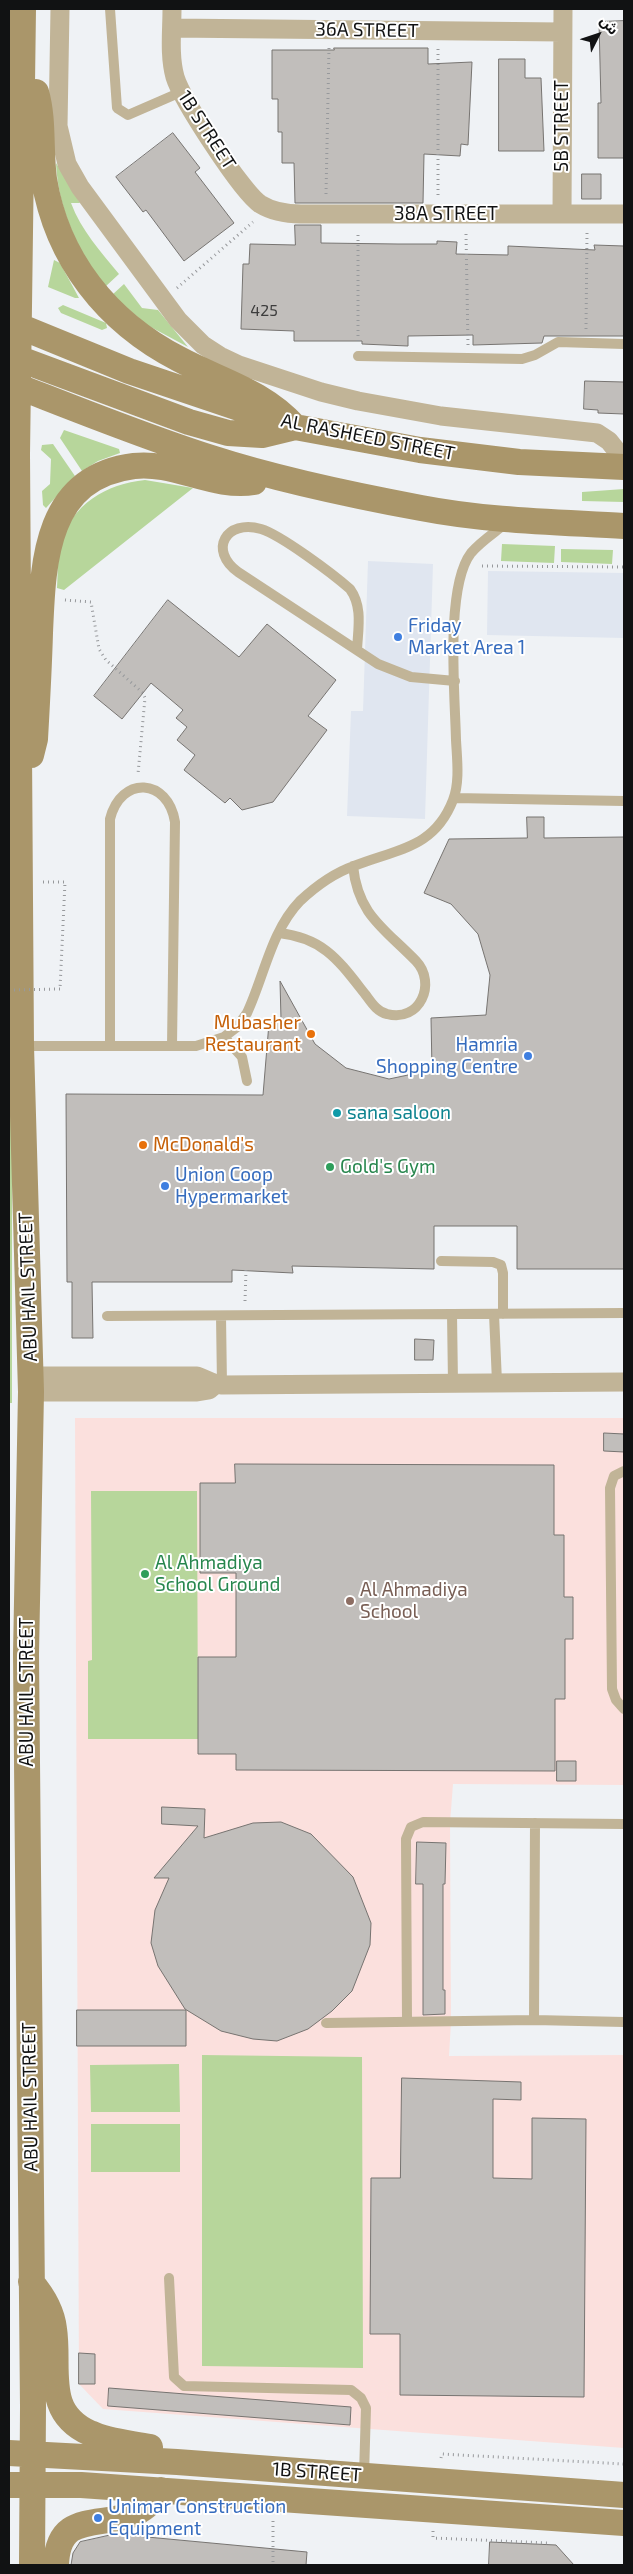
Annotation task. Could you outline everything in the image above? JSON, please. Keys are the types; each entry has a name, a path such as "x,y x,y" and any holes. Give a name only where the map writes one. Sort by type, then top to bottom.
{"main road":[{"name":"ABU HAIL STREET","path":"23,9 13,371 21,1046 31,1384 26,1664 31,2282 20,2453 21,2486 32,2565"},
{"path":"13,371 228,433 262,434 295,427 281,411 264,399 149,343 122,322 89,285 62,242 51,210 44,178 38,100 23,62"},
{"name":"AL RASHEED STREET","path":"14,324 138,374 295,427 420,450 519,462 624,467"},
{"path":"13,371 154,439 213,459 279,476 422,509 510,520 624,526"},
{"path":"18,786 29,763 35,739 42,598 47,549 57,519 74,495 87,483 118,469 153,466 233,483 248,483 279,476"},
{"path":"9,906 20,940"},
{"path":"31,2282 42,2294 52,2319 56,2392 68,2416 90,2434 152,2448 177,2462"},
{"name":"1B STREET","path":"20,2453 438,2480 624,2495"},
{"name":"1B STREET","path":"21,2486 81,2485 273,2500 624,2523"},
{"path":"56,2565 60,2543 74,2527 131,2515 148,2505 161,2490"}],"street":[{"path":"60,9 58,126 67,164 80,188 190,334 203,346 239,365 321,392 381,406 503,424 597,433 609,441 624,460"},
{"name":"1B STREET","path":"172,9 172,63 180,92 248,191 259,203 269,208"},
{"name":"5B STREET","path":"562,9 562,214"},
{"name":"36A STREET","path":"172,28 562,32"},
{"name":"38A STREET","path":"269,208 289,214 624,214"},
{"path":"31,1384 197,1392 219,1385 624,1382"}],"lane":[{"path":"110,9 117,108 121,113 128,115 180,92"},
{"path":"358,356 522,359 535,355 558,342 624,344"},
{"path":"21,1046 196,1046 224,1037 237,1027 246,1013 286,918 300,902 322,884 353,866 398,853 432,833 445,818 454,798 457,775 455,595 464,566 471,553 510,520"},
{"path":"357,650 359,612 355,596 350,589 268,531 250,526 236,528 230,532 225,538 222,553 230,566 378,664 411,677 455,681"},
{"path":"110,1046 110,819 114,805 123,794 137,788 151,788 164,796 173,808 175,822 172,1046"},
{"path":"454,798 624,801"},
{"path":"279,933 297,935 324,947 338,961 375,1007 386,1014 399,1016 412,1012 421,1002 426,990 426,976 419,964 382,931 365,908 355,882 353,866"},
{"path":"224,1037 242,1057 247,1081"},
{"path":"441,1261 493,1262 501,1265 503,1273 498,1314 498,1382"},
{"path":"107,1316 624,1313"},
{"path":"452,1314 454,1383"},
{"path":"219,1385 220,1316"},
{"path":"624,1472 614,1476 610,1488 612,1690 616,1700 624,1709"},
{"path":"408,2022 407,1832 416,1823 624,1824"},
{"path":"534,2020 535,1823"},
{"path":"326,2024 534,2020 624,2022"},
{"path":"169,2278 174,2377 184,2386 351,2390 361,2398 366,2408 364,2475"}],"path":[{"path":"326,214 329,30"},
{"path":"438,31 438,213"},
{"path":"163,299 269,208"},
{"path":"358,214 358,356"},
{"path":"465,214 468,358"},
{"path":"586,342 587,214"},
{"path":"464,566 624,567"},
{"path":"42,598 91,602 99,649 106,660 143,693 145,698 137,788"},
{"path":"9,990 60,989 65,882 20,882"},
{"path":"246,1270 245,1302 255,1302"},
{"path":"438,2480 442,2454 624,2464"},
{"path":"273,2500 273,2565"}],"shaded area":[{"name":"Friday Market Area 1","path":"368,561 433,564 425,819 347,816 351,711 363,711"},
{"path":"488,571 624,573 624,638 487,635"},
{"path":"75,1418 624,1418 624,1785 453,1784 450,1823 451,2022 449,2056 624,2055 624,2448 103,2409 79,2384"}],"green space":[{"path":"56,163 80,203 71,203 80,222 119,274 105,287 86,259 71,229 61,197"},
{"path":"54,260 60,263 79,298 48,287"},
{"path":"124,284 142,308 158,310 188,347 147,325 112,295"},
{"path":"63,305 106,323 107,328 102,330 61,313 58,308"},
{"path":"64,430 119,449 120,453 98,461 82,471 60,438"},
{"path":"53,444 75,476 46,508 43,505 42,491 50,484 51,459 41,450 42,445"},
{"path":"145,480 193,488 64,590 57,588 61,543 73,517 92,498 104,491 131,482"},
{"path":"624,489 624,502 582,501 582,492"},
{"path":"502,544 555,546 554,563 501,561"},
{"path":"561,549 613,550 612,564 561,562"},
{"path":"9,1091 12,1131 12,1403 9,1403"},
{"name":"Al Ahmadiya School Ground","path":"91,1491 197,1491 198,1739 88,1739 88,1661 92,1660"},
{"path":"202,2055 362,2057 363,2368 202,2366"},
{"path":"179,2064 180,2112 91,2112 90,2065"},
{"path":"91,2124 180,2124 180,2172 91,2172"}],"building":[{"path":"624,21 624,158 598,158 598,103 601,103 599,22"},
{"path":"334,48 428,48 428,64 472,62 468,145 461,144 460,156 424,154 423,203 295,203 294,163 282,163 282,132 278,132 278,99 272,99 272,50 334,50"},
{"path":"499,59 525,59 525,78 541,78 544,151 499,151"},
{"path":"173,133 200,168 195,172 234,223 184,261 146,210 143,212 116,177"},
{"path":"582,174 601,174 601,199 582,199"},
{"path":"295,225 321,225 321,243 437,244 437,241 457,242 456,254 508,255 508,246 595,250 594,245 624,246 624,336 544,336 542,343 473,345 473,335 408,336 408,346 362,344 362,341 294,341 294,331 241,329 243,264 249,264 250,244 295,245"},
{"path":"585,381 624,382 624,414 598,413 598,410 584,409"},
{"path":"168,600 239,657 267,624 336,680 308,716 327,730 273,802 242,810 230,798 225,803 184,770 195,755 177,740 187,727 176,718 183,710 151,683 122,719 94,696"},
{"name":"Hamria Shopping Centre","path":"527,817 544,817 544,838 624,837 624,1269 517,1269 517,1226 434,1226 434,1269 292,1266 293,1273 232,1270 232,1282 92,1282 93,1338 72,1338 72,1282 67,1282 66,1094 263,1095 269,1023 281,1019 280,981 315,1044 346,1068 389,1079 432,1070 431,1018 486,1015 490,975 478,934 451,904 424,893 449,839 527,838"},
{"path":"415,1339 434,1340 433,1360 415,1360"},
{"path":"604,1433 624,1434 624,1452 604,1451"},
{"path":"235,1464 554,1465 554,1535 564,1535 564,1597 573,1597 573,1639 565,1639 565,1699 555,1699 555,1771 236,1770 236,1754 198,1754 198,1657 236,1657 236,1573 200,1573 200,1483 235,1483"},
{"path":"557,1761 576,1761 576,1781 557,1781"},
{"path":"162,1807 205,1809 204,1838 253,1823 281,1822 311,1834 353,1877 371,1923 370,1945 352,1991 332,2011 308,2029 277,2041 253,2039 221,2031 185,2009 158,1966 151,1943 155,1910 169,1878 154,1878 198,1826 162,1824"},
{"path":"417,1842 446,1843 445,1884 443,1884 443,1990 445,1990 445,2014 423,2015 423,1884 416,1884"},
{"path":"77,2010 186,2010 186,2046 77,2046"},
{"path":"402,2078 521,2082 521,2100 493,2099 493,2178 532,2179 532,2118 586,2119 584,2397 400,2395 400,2334 370,2334 371,2178 400,2178"},
{"path":"79,2353 95,2354 95,2384 79,2384"},
{"path":"109,2388 351,2407 350,2425 108,2406"},
{"path":"115,2534 307,2552 306,2565 71,2565 73,2553 80,2542"},
{"path":"490,2542 556,2545 574,2565 489,2565"}],"place":[{"name":"Friday Market Area 1","path":"398,637"},
{"name":"Mubasher Restaurant","path":"311,1034"},
{"name":"Hamria Shopping Centre","path":"528,1056"},
{"name":"sana saloon","path":"337,1113"},
{"name":"McDonald's","path":"143,1145"},
{"name":"Gold's Gym","path":"330,1167"},
{"name":"Union Coop Hypermarket","path":"165,1186"},
{"name":"Al Ahmadiya School Ground","path":"145,1574"},
{"name":"Al Ahmadiya School","path":"350,1601"},
{"name":"Unimar Construction Equipment","path":"98,2518"}]}
